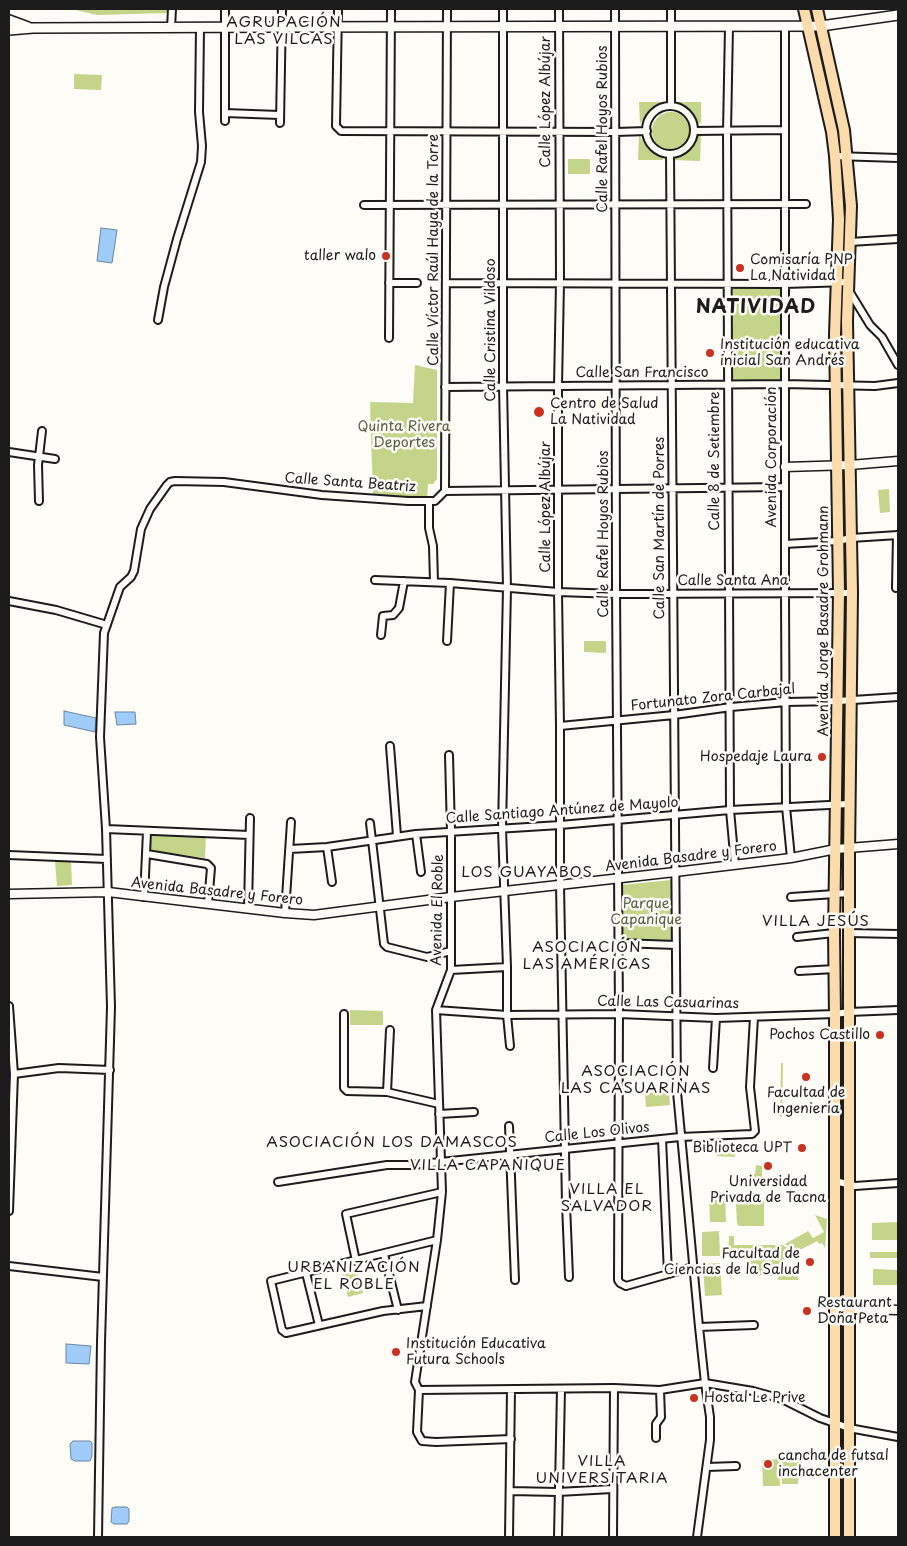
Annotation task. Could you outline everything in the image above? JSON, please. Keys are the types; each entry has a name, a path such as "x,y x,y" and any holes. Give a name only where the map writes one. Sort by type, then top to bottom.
{"highway":[{"name":"Avenida Jorge Basadre Grohmann","path":"804,9 830,120 836,156 839,219 835,334 839,592 834,933 835,1537"},
{"name":"Avenida Jorge Basadre Grohmann","path":"817,9 844,130 851,206 848,285 852,593 849,848 849,1537"},
{"path":"835,953 849,952"}],"main road":[{"path":"9,30 33,28 821,26 898,15"},
{"path":"9,20 33,28"}],"street":[{"path":"171,28 172,9"},
{"path":"224,122 225,9"},
{"path":"280,122 282,9"},
{"path":"338,9 336,126 341,131 647,131"},
{"path":"389,338 391,9"},
{"name":"Calle Víctor Raúl Haya de la Torre","path":"445,490 448,132 447,9"},
{"name":"Calle Cristina Vildoso","path":"503,9 504,204 502,386 507,588 502,829 507,1015 510,1046"},
{"name":"Calle López Albújar","path":"559,9 558,592 560,885 569,1277"},
{"name":"Calle Rafel Hoyos Rubios","path":"615,9 616,594 619,943 618,1280 626,1286 668,1273"},
{"path":"671,9 671,106"},
{"name":"Avenida Corporación","path":"785,26 786,807 791,858"},
{"name":"Calle 8 de Setiembre","path":"729,27 727,131 728,593 730,810 735,864"},
{"path":"158,320 164,287 177,239 201,162 202,146 199,112 200,28"},
{"path":"671,106 680,108 688,114 693,122 694,132 692,141 686,148 670,154 654,148 649,140 647,131 648,122 653,113 661,108 671,106"},
{"path":"224,113 279,115"},
{"path":"694,132 785,130"},
{"name":"Calle San Martín de Porres","path":"670,154 677,1092 692,1266 704,1383 710,1417 710,1440 697,1537"},
{"path":"836,156 898,158"},
{"path":"364,205 806,204"},
{"path":"850,242 898,239"},
{"path":"390,283 417,283"},
{"path":"447,284 837,283 848,285 870,326 882,337 898,365"},
{"name":"Calle San Francisco","path":"445,387 784,384 875,386 898,383"},
{"path":"39,501 38,457 42,431"},
{"path":"9,452 55,459"},
{"path":"785,467 838,466 898,461"},
{"name":"Calle Santa Beatriz","path":"107,625 120,587 134,571 141,529 147,514 170,482 224,482 322,495 382,500 434,501 445,490"},
{"path":"445,490 616,490 786,487"},
{"path":"429,501 429,528 433,546 434,582"},
{"path":"785,544 898,535 896,588"},
{"name":"Calle Santa Ana","path":"375,580 616,594 852,593"},
{"path":"381,635 383,616 393,615 399,608 404,581"},
{"path":"447,641 450,583"},
{"path":"9,601 56,610 107,625 104,634 100,737 106,829 111,1007 98,1537"},
{"name":"Fortunato Zora Carbajal","path":"560,726 786,702 898,697"},
{"path":"390,746 397,836"},
{"name":"Avenida El Roble","path":"448,755 451,832 451,970 436,1010 442,1192 437,1240 415,1382 419,1390 417,1432 422,1441 511,1439"},
{"name":"Calle Santiago Antúnez de Mayolo","path":"290,849 327,847 416,834 560,826 617,819 730,810 850,804"},
{"path":"248,908 250,818"},
{"path":"285,914 291,822"},
{"path":"370,823 383,942 387,947 427,957 451,951"},
{"path":"106,829 249,835"},
{"path":"144,897 147,832"},
{"path":"416,834 421,872"},
{"name":"Avenida Basadre y Forero","path":"9,894 108,892 285,914 314,915 450,897 791,858 836,849 898,844"},
{"path":"327,847 332,882"},
{"path":"146,854 207,864 211,868 208,903"},
{"path":"9,855 107,859"},
{"path":"791,897 849,893"},
{"path":"797,937 834,933"},
{"path":"849,934 898,934"},
{"path":"619,943 676,945"},
{"path":"451,970 507,967"},
{"path":"799,971 834,969"},
{"path":"9,1006 14,1074 9,1211"},
{"name":"Calle Las Casuarinas","path":"436,1010 507,1015 619,1014 676,1018 716,1018 898,1010"},
{"path":"344,1014 344,1088 347,1091 387,1092 439,1104"},
{"name":"Calle Los Olivos","path":"278,1182 387,1165 412,1165 662,1139 752,1134 755,1130 750,1087 754,1017"},
{"path":"713,1068 716,1018"},
{"path":"387,1092 390,1030"},
{"path":"14,1074 59,1068 110,1070"},
{"path":"439,1114 474,1112"},
{"path":"509,1126 515,1280"},
{"path":"662,1139 668,1273 692,1266"},
{"path":"835,1181 849,1186 898,1183"},
{"path":"356,1261 346,1214 442,1192"},
{"path":"427,1306 383,1311 287,1333 284,1332 271,1281 437,1240"},
{"path":"384,1254 398,1310"},
{"path":"9,1266 103,1277"},
{"path":"306,1273 319,1325"},
{"path":"835,1306 849,1309 898,1310"},
{"path":"699,1327 754,1325"},
{"path":"419,1390 614,1388 660,1390 704,1383 782,1399 835,1424 898,1437"},
{"path":"613,1537 614,1388"},
{"path":"558,1537 561,1389"},
{"path":"509,1537 511,1390"},
{"path":"656,1438 656,1424 661,1417 660,1390"},
{"path":"706,1467 736,1466"},
{"path":"510,1491 612,1490"}],"green space":[{"path":"71,9 167,9 167,13 97,15"},
{"path":"74,74 102,75 101,90 74,89"},
{"path":"639,102 663,102 651,108 640,124"},
{"path":"677,102 701,102 701,123 696,124 692,112"},
{"path":"671,112 678,113 684,118 689,124 689,138 684,144 678,149 671,150 664,149 658,144 653,138 652,131 653,124 658,118 664,113"},
{"path":"701,134 700,161 674,160 675,157 690,148 697,136"},
{"path":"639,135 649,150 663,157 663,160 638,160"},
{"path":"568,159 590,159 590,174 568,174"},
{"path":"733,284 781,285 781,383 731,383"},
{"name":"Quinta Rivera Deportes","path":"415,365 437,370 437,479 433,484 428,484 427,499 373,497 370,402 413,403"},
{"path":"889,489 890,512 880,513 878,490"},
{"path":"584,641 606,641 606,653 584,652"},
{"path":"149,833 206,835 205,858 148,850"},
{"path":"55,861 71,862 72,885 57,886"},
{"name":"Parque Capanique","path":"671,880 671,941 621,939 621,885"},
{"path":"350,1010 383,1011 383,1025 350,1025"},
{"path":"781,1063 783,1063 782,1117 780,1117"},
{"path":"669,1091 670,1105 646,1107 645,1093"},
{"path":"719,1147 736,1147 735,1157 717,1156"},
{"path":"756,1165 762,1166 762,1182 750,1182 750,1174 755,1174"},
{"path":"725,1196 726,1222 710,1222 709,1197"},
{"path":"740,1201 764,1201 764,1226 739,1226 737,1224 736,1204"},
{"path":"815,1215 827,1219 825,1248 822,1243 819,1244 817,1241 796,1252 785,1244 808,1231 813,1238 824,1232"},
{"path":"898,1222 898,1240 872,1240 872,1223"},
{"path":"719,1231 720,1256 702,1256 702,1232"},
{"path":"729,1236 734,1236 734,1245 783,1245 794,1253 783,1260 785,1266 773,1272 772,1276 752,1276 752,1273 749,1272 749,1255 740,1253 728,1254"},
{"path":"870,1252 898,1252 898,1258 870,1258"},
{"path":"720,1263 722,1295 705,1296 703,1264"},
{"path":"798,1266 798,1280 778,1280 778,1277"},
{"path":"356,1267 363,1293 348,1297 342,1271"},
{"path":"873,1269 898,1270 898,1285 873,1285"},
{"path":"841,1310 844,1312 843,1417 841,1420 839,1419 839,1312"},
{"path":"841,1432 843,1434 845,1537 838,1537 838,1433"},
{"path":"798,1457 798,1484 782,1484 781,1458"},
{"path":"779,1459 780,1486 763,1486 762,1460"}],"water":[{"path":"101,228 117,230 112,263 97,261"},
{"path":"64,711 96,718 95,732 64,725"},
{"path":"115,712 135,712 136,724 117,725"},
{"path":"66,1344 91,1346 89,1364 66,1363"},
{"path":"73,1441 90,1441 92,1443 90,1461 75,1461 71,1459 70,1444"},
{"path":"127,1507 129,1509 129,1521 127,1524 114,1524 111,1522 112,1508"}],"place":[{"name":"taller walo","path":"386,256"},
{"name":"Comisaría PNP La Natividad","path":"740,268"},
{"name":"Institución educativa inicial San Andrés","path":"710,353"},
{"name":"Centro de Salud La Natividad","path":"539,412"},
{"name":"Hospedaje Laura","path":"822,757"},
{"name":"Pochos Castillo","path":"880,1035"},
{"name":"Facultad de Ingeniería","path":"806,1077"},
{"name":"Biblioteca UPT","path":"802,1148"},
{"name":"Universidad Privada de Tacna","path":"768,1166"},
{"name":"Facultad de Ciencias de la Salud","path":"810,1262"},
{"name":"Restaurant Doña Peta","path":"807,1311"},
{"name":"Institución Educativa Futura Schools","path":"396,1352"},
{"name":"Hostal Le Prive","path":"694,1398"},
{"name":"cancha de futsal inchacenter","path":"768,1464"}],"district":[{"name":"AGRUPACIÓN LAS VILCAS","path":"284,32"},
{"name":"NATIVIDAD","path":"756,308"},
{"name":"LOS GUAYABOS","path":"527,873"},
{"name":"VILLA JESÚS","path":"816,922"},
{"name":"ASOCIACIÓN LAS AMÉRICAS","path":"587,956"},
{"name":"ASOCIACIÓN LAS CASUARINAS","path":"636,1080"},
{"name":"ASOCIACIÓN LOS DAMASCOS","path":"392,1143"},
{"name":"VILLA CAPANIQUE","path":"488,1166"},
{"name":"VILLA EL SALVADOR","path":"607,1198"},
{"name":"URBANIZACIÓN EL ROBLE","path":"354,1276"},
{"name":"VILLA UNIVERSITARIA","path":"602,1470"}]}
